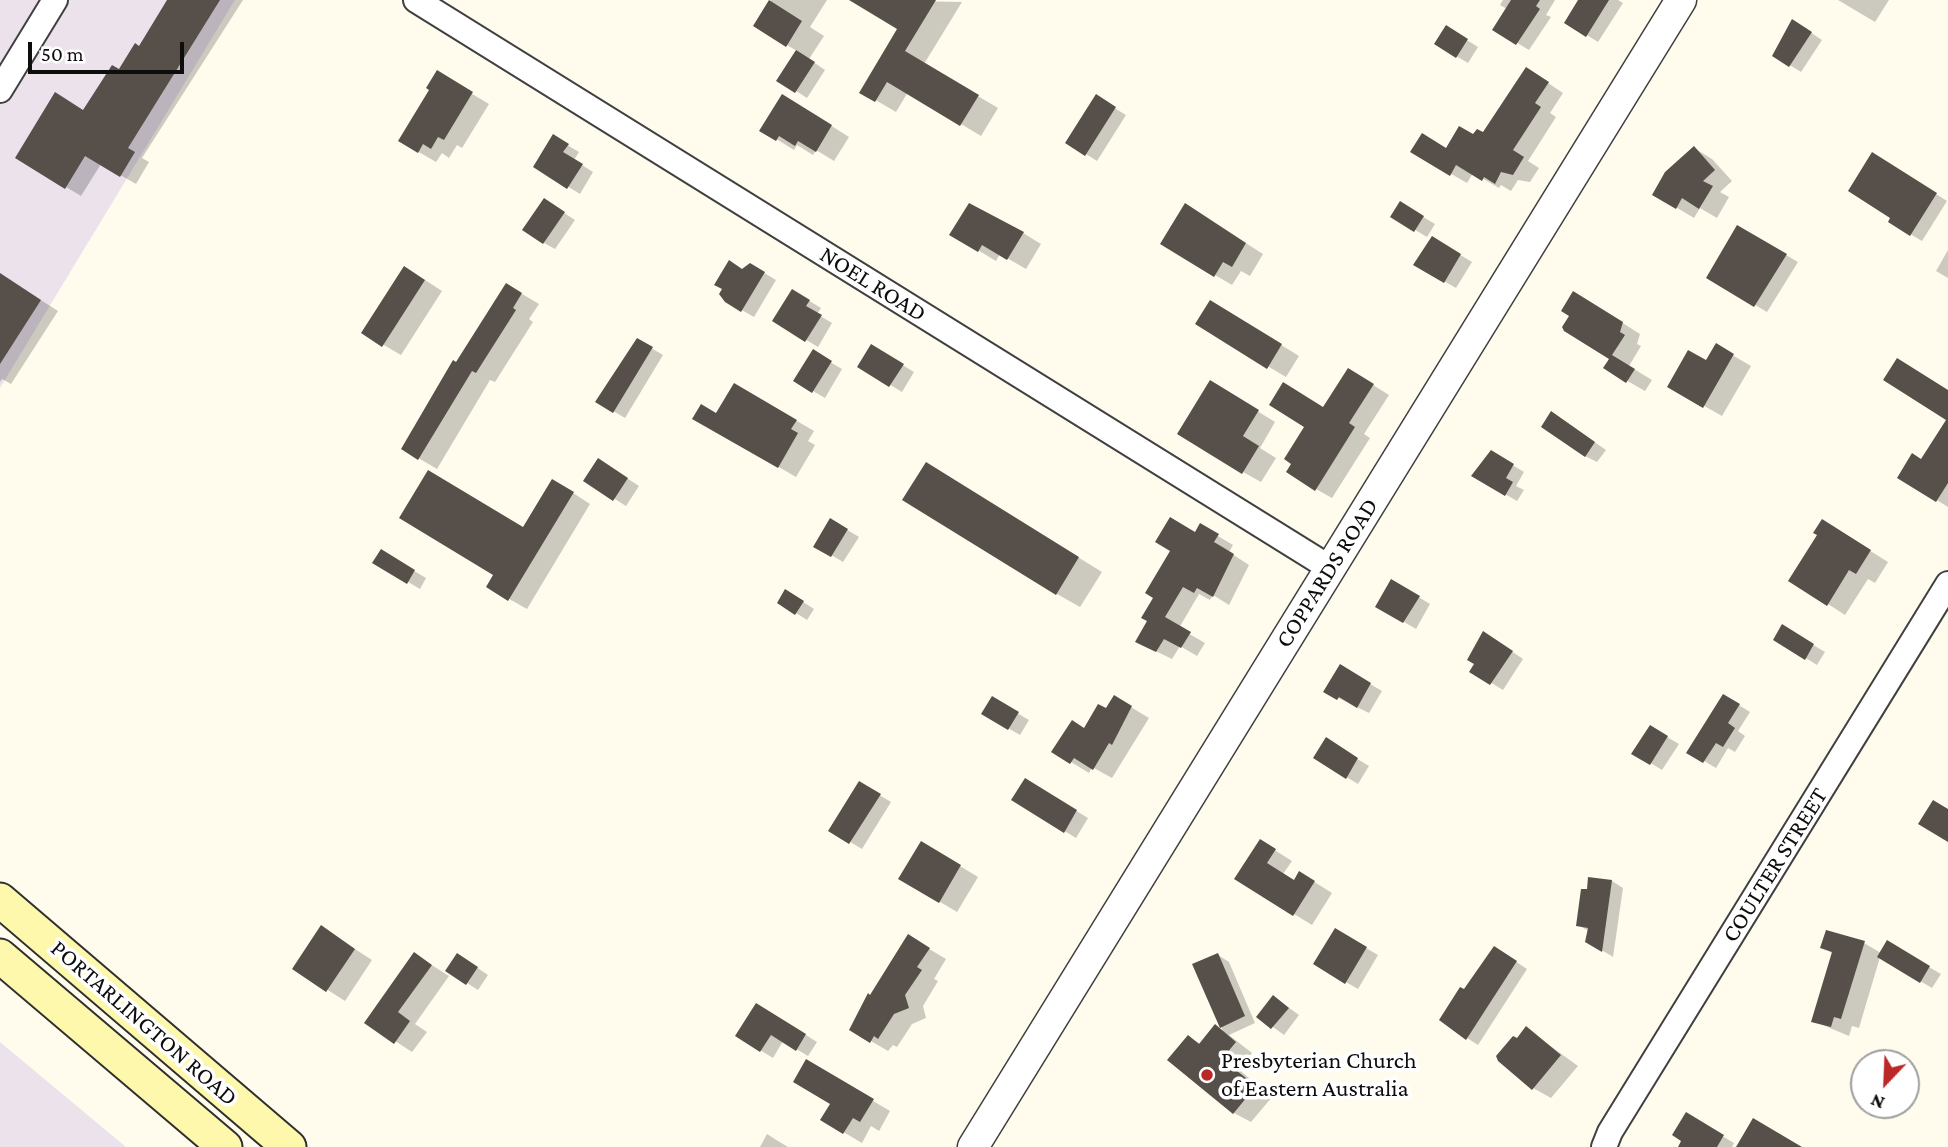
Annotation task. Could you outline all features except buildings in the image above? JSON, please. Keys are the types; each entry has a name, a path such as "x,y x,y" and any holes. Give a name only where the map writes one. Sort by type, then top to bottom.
{"main road":[{"name":"PORTARLINGTON ROAD","path":"0,900 289,1147"},
{"name":"PORTARLINGTON ROAD","path":"0,957 225,1147"}],"street":[{"path":"0,90 55,0"},
{"name":"NOEL ROAD","path":"416,0 1330,568"},
{"name":"COPPARDS ROAD","path":"973,1147 1681,0"},
{"name":"COULTER STREET","path":"1605,1147 1610,1132 1948,584"}],"shaded area":[{"path":"0,0 235,0 0,388"},
{"path":"0,1042 126,1147 0,1147"}],"place":[{"name":"Presbyterian Church of Eastern Australia","path":"1207,1075"}]}
